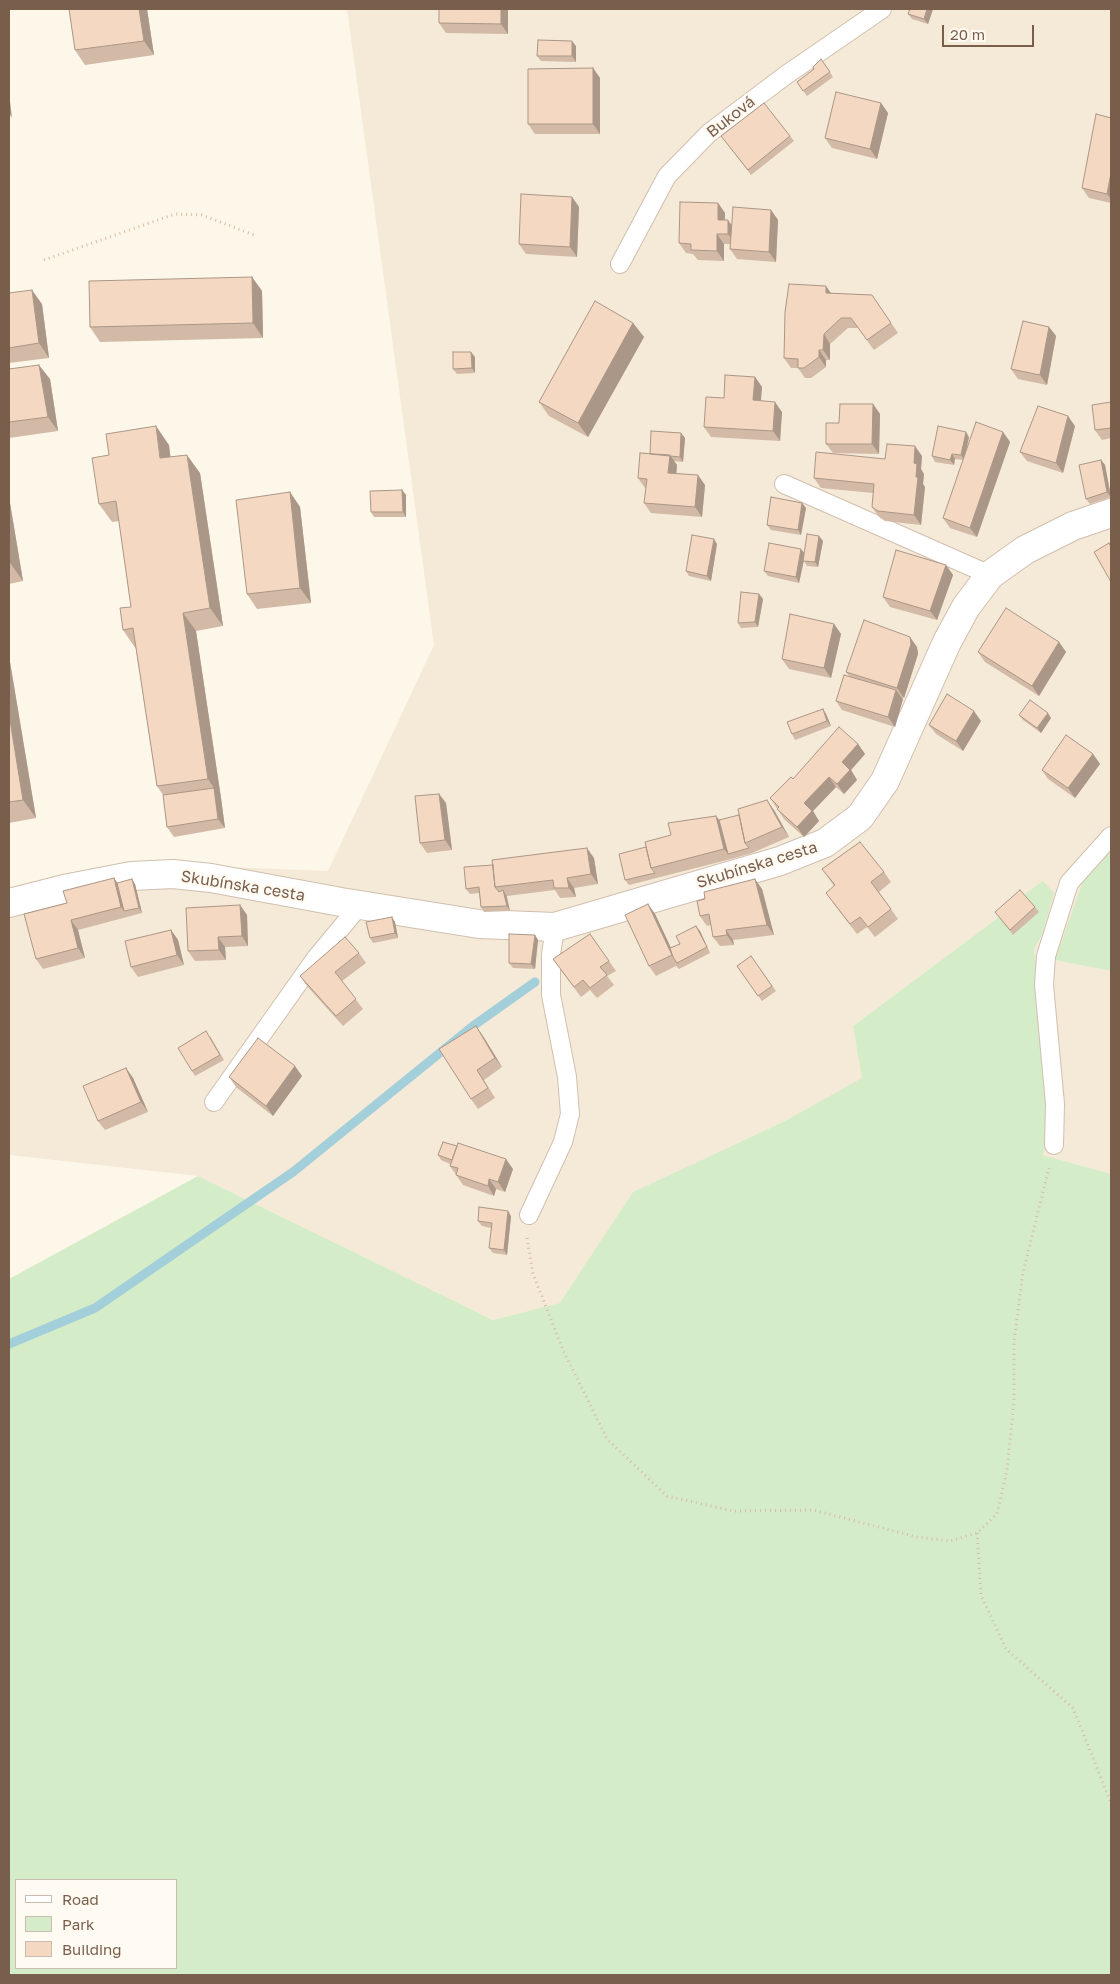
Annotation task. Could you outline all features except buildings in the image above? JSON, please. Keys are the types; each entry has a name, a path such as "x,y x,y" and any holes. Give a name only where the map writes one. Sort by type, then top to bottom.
{"street":[{"name":"Skubínska cesta","path":"9,902 132,876 173,874 210,878 479,924 554,927 780,861 825,843 860,816 884,781 947,642 966,607 990,575 1025,550 1073,526 1111,513"}],"lane":[{"name":"Buková","path":"620,264 667,176 709,133 786,75 882,9"},
{"path":"784,484 990,575"},
{"path":"1054,1145 1055,1104 1044,985 1046,956 1069,883 1111,836"},
{"path":"214,1102 316,958 360,905"},
{"path":"529,1215 563,1142 570,1114 567,1077 550,996 554,927"}],"path":[{"path":"44,260 175,214 202,215 254,235"},
{"path":"529,1215 527,1242 533,1274 563,1350 607,1439 667,1496 733,1511 813,1510 917,1537 950,1541 977,1533 997,1514 1007,1470 1014,1401 1014,1342 1023,1272 1054,1145"},
{"path":"977,1533 981,1595 1006,1649 1073,1708 1111,1803"}],"shaded area":[{"path":"347,9 1111,9 1111,846 1056,960 1111,971 1111,1174 1043,1155 1049,1131 1043,1020 1034,949 1042,935 1053,893 999,917 853,1026 863,1078 785,1121 633,1192 561,1303 493,1320 198,1176 9,1155 9,905 198,866 328,871 434,645"}],"green space":[{"path":"1111,846 1111,971 1055,960 1086,873"},
{"path":"1043,881 1054,893 1042,935 1034,949 1043,1020 1049,1131 1043,1155 1111,1174 1111,1975 9,1975 9,1279 198,1176 493,1320 560,1303 633,1192 785,1121 862,1078 853,1026 999,917 1014,934 1038,912 1024,895"}],"waterway":[{"path":"9,1344 95,1308 293,1172 473,1026 535,982"}]}
